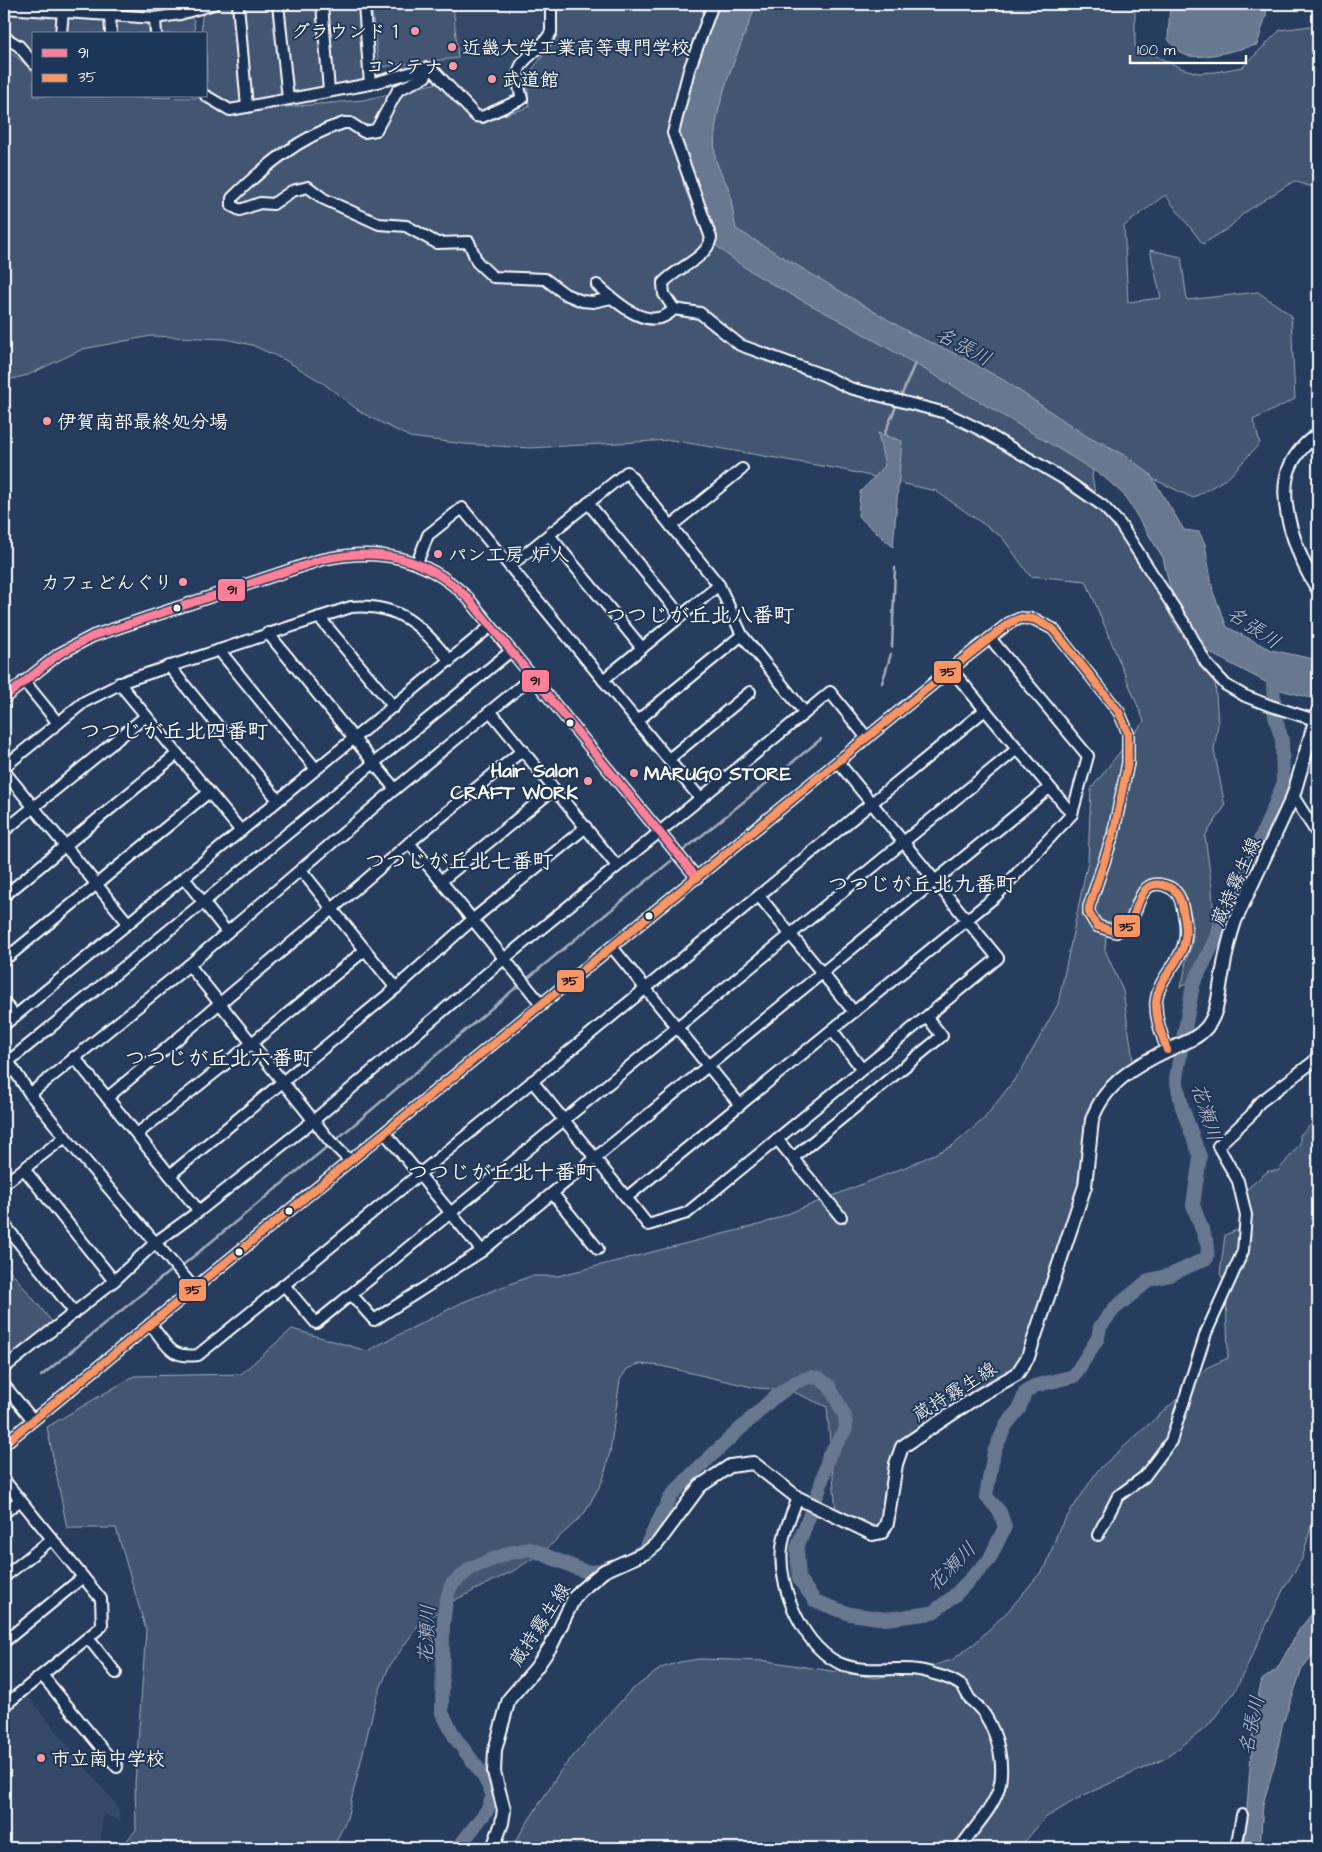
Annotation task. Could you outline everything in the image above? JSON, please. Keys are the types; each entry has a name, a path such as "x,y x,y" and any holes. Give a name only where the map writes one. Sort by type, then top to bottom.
{"main road":[{"path":"1318,434 1297,453 1287,474 1284,491 1288,518 1297,549 1304,566 1318,588"},
{"name":"蔵持霧生線","path":"493,1848 502,1823 504,1810 494,1772 495,1750 500,1724 509,1699 536,1668 551,1646 574,1598 580,1591 604,1571 647,1552 657,1544 693,1492 730,1466 753,1463 801,1500 873,1534 882,1532 887,1523 896,1464 902,1447 1020,1371 1030,1351 1085,1186 1092,1120 1095,1110 1117,1081 1139,1063 1196,1038 1208,1026 1215,1011 1228,942 1235,921 1293,796 1318,718"}],"street":[{"path":"4,8 155,18 180,14 214,4"},
{"path":"238,4 247,107"},
{"path":"278,4 288,99"},
{"path":"322,4 329,91"},
{"path":"364,4 370,84"},
{"path":"208,97 230,110 370,84 422,68 436,73 476,116 482,116 522,99 517,81 519,68 551,32 551,4"},
{"path":"674,310 664,294 663,283 708,247 711,238 673,133 689,70 713,4"},
{"path":"61,32 63,11"},
{"path":"110,15 112,32"},
{"path":"155,18 156,32"},
{"path":"4,37 19,46 32,62"},
{"path":"429,69 425,77 398,90 376,130 364,132 350,123 344,123 294,147 274,158 258,173 232,198 232,206 240,210 260,203 273,204 292,192 308,187 324,199 335,202 352,213 379,224 406,226 437,243 469,242 479,265 496,278 544,278 565,294 582,301 593,302 611,298"},
{"path":"597,285 611,298 637,315 647,319 664,317 674,310 700,313 740,345 823,375 850,388 946,413 979,429 1064,479 1103,506 1120,524 1186,626 1206,663 1226,685 1260,702 1282,710 1318,718"},
{"path":"671,526 742,468"},
{"path":"510,566 627,472 719,584 742,635 805,713"},
{"path":"588,503 681,616"},
{"path":"417,563 428,536 462,508 700,798"},
{"path":"550,534 642,648"},
{"path":"4,698 59,654 93,636 320,560 345,554 388,555 417,563 441,575 458,589 491,626 696,878"},
{"path":"603,680 719,584"},
{"path":"128,923 4,769 58,723 96,694 119,683 319,617 360,607 395,612 423,629 450,661"},
{"path":"319,617 394,708"},
{"path":"4,1444 951,669 1009,623 1021,618 1034,618 1047,624 1123,718 1130,742 1128,763 1113,835 1090,907 1090,913 1097,926 1116,932 1129,924 1140,895 1152,886 1160,884 1171,887 1180,898 1185,940 1180,956 1162,981 1156,1001 1158,1021 1167,1050"},
{"path":"4,1025 316,769 394,708 491,626"},
{"path":"268,634 395,789"},
{"path":"637,721 742,635"},
{"path":"627,1197 996,896 1072,814 1088,756 990,638"},
{"path":"219,650 316,769"},
{"path":"194,1288 65,1137 5,1061 204,902 511,651"},
{"path":"169,666 278,800"},
{"path":"951,669 1072,814"},
{"path":"30,1094 189,965 302,871 395,789 532,677"},
{"path":"24,681 58,723"},
{"path":"119,683 241,831"},
{"path":"669,760 750,692"},
{"path":"4,1368 114,1281 156,1242 199,1211 314,1120 504,959 830,692 867,738"},
{"path":"150,1324 174,1354 183,1357 198,1354 985,710"},
{"path":"491,712 617,866"},
{"path":"4,832 146,716"},
{"path":"284,1285 316,1323 1017,749"},
{"path":"107,1098 409,843 523,750"},
{"path":"4,896 177,754"},
{"path":"532,1082 648,1225 687,1213 998,958 838,762"},
{"path":"351,1294 374,1320 482,1251 1049,788"},
{"path":"441,881 554,789"},
{"path":"4,960 208,793"},
{"path":"1293,796 1318,835"},
{"path":"170,1175 396,988 472,920 586,827"},
{"path":"409,843 542,1005"},
{"path":"302,871 396,988"},
{"path":"184,878 227,932"},
{"path":"759,896 854,1012"},
{"path":"612,947 740,1105"},
{"path":"137,1134 252,1044 365,950"},
{"path":"189,965 314,1120 350,1161"},
{"path":"4,1002 15,1016"},
{"path":"793,1158 942,1036 927,1017"},
{"path":"832,1030 862,1069"},
{"path":"1098,1534 1118,1496 1144,1476 1171,1441 1206,1333 1243,1251 1246,1216 1238,1181 1218,1146 1251,1114 1259,1103 1313,1062 1317,1056 1318,1046"},
{"path":"74,1058 199,1211"},
{"path":"385,1132 482,1251"},
{"path":"4,1184 65,1137"},
{"path":"777,1139 841,1217"},
{"path":"24,1168 114,1281"},
{"path":"553,1194 598,1249"},
{"path":"4,1224 75,1313"},
{"path":"4,1385 32,1420"},
{"path":"4,1480 102,1599 102,1626 42,1675 6,1700"},
{"path":"4,1513 20,1500"},
{"path":"801,1500 787,1526 781,1566 786,1591 808,1636 824,1653 843,1665 860,1669 908,1668 934,1674 962,1686 985,1714 995,1735 1001,1759 999,1788 989,1810 960,1848"},
{"path":"4,1578 52,1539"},
{"path":"4,1642 83,1577"},
{"path":"88,1638 116,1672"},
{"path":"42,1675 117,1767"},
{"path":"1236,1848 1242,1815"}],"shaded area":[{"path":"221,4 235,4 242,99 234,104 223,103 208,90 208,32 202,32 201,20 206,12"},
{"path":"241,4 273,4 283,92 280,97 254,101 249,98"},
{"path":"282,4 318,4 325,83 322,88 295,94 290,91"},
{"path":"325,4 360,4 366,76 363,81 337,86 332,83"},
{"name":"近畿大学工業高等専門学校","path":"368,4 547,4 547,30 514,68 513,81 516,93 513,98 482,112 477,111 430,65 422,64 378,77 373,74"},
{"name":"グラウンド１","path":"371,4 453,4 458,58 379,67"},
{"path":"557,4 1135,4 1135,46 1181,68 1198,73 1243,67 1280,30 1318,25 1318,189 1294,181 1244,213 1230,227 1203,244 1165,195 1124,226 1128,302 1161,298 1150,250 1181,257 1187,300 1258,292 1291,315 1295,399 1253,420 1260,443 1229,477 1193,498 1143,474 1103,442 1097,450 1092,476 1097,506 1102,513 1132,537 1172,619 1197,658 1215,681 1218,724 1214,750 1225,806 1205,836 1212,888 1214,924 1208,951 1192,982 1180,987 1192,944 1193,925 1184,896 1172,883 1164,879 1151,880 1136,891 1127,915 1121,924 1107,921 1105,950 1123,991 1133,1060 1099,1093 1082,1186 1019,1368 900,1444 880,1531 836,1512 827,1407 789,1390 756,1388 661,1366 639,1364 627,1369 620,1380 610,1452 603,1480 584,1514 542,1553 513,1571 455,1600 417,1627 389,1667 376,1699 347,1818 333,1848 120,1848 136,1830 135,1783 146,1630 116,1528 67,1528 47,1427 134,1376 241,1374 292,1329 367,1351 463,1302 531,1276 558,1276 762,1224 908,1166 952,1146 984,1119 1021,1071 1058,1004 1088,861 1091,789 1144,721 1086,581 1030,576 1002,537 936,491 839,469 671,440 530,448 464,444 410,437 362,413 323,383 285,360 252,345 225,339 151,336 83,349 28,375 4,381 4,46 32,70 32,98 201,98 221,113 363,100 437,83 475,121 481,122 529,107 527,76 555,40"},
{"path":"717,4 756,4 728,78 717,117 715,136 715,155 718,167 728,187 736,229 912,334 960,356 1005,381 1088,437 1126,456 1150,474 1184,530 1199,532 1205,544 1213,592 1227,627 1271,650 1318,660 1318,700 1281,690 1214,655 1198,641 1170,588 1163,558 1124,495 1104,477 945,381 758,276 710,240 699,222 684,187 679,159 679,136 688,92"},
{"path":"1170,4 1267,4 1266,16 1257,45 1196,57 1179,52 1168,39"},
{"path":"4,11 55,15 59,19 58,32 32,32 32,57 4,33"},
{"path":"70,15 103,17 107,22 108,32 65,32 66,19"},
{"path":"189,16 194,20 195,32 160,32 159,25 163,20"},
{"path":"118,19 148,21 152,24 152,32 115,32 114,23"},
{"path":"878,433 902,441 893,547 858,516 860,492 885,466"},
{"path":"1318,1118 1318,1481 1314,1516 1302,1559 1284,1588 1235,1691 1208,1726 1166,1758 1082,1796 1045,1818 1019,1848 511,1848 561,1770 629,1692 661,1668 680,1662 700,1659 767,1661 876,1678 919,1670 952,1660 975,1643 1009,1610 1046,1566 1059,1529 1098,1470 1196,1382 1206,1368 1228,1358 1228,1287 1220,1274 1225,1235 1242,1228 1247,1189 1268,1171 1278,1171 1300,1144 1300,1135"},
{"path":"4,1263 53,1323 4,1363"},
{"path":"1318,1606 1318,1647 1302,1669 1282,1726 1275,1762 1263,1804 1260,1848 1244,1848 1254,1713 1262,1680 1277,1669 1299,1630"},
{"name":"市立南中学校","path":"25,1693 117,1806 121,1821 103,1814 100,1848 4,1848 4,1711"}],"waterway":[{"path":"900,399 915,363"},
{"path":"884,435 897,404"},
{"path":"892,647 895,568"},
{"path":"882,683 891,654"},
{"name":"花瀬川","path":"632,1557 644,1550 671,1496 694,1472 772,1399 796,1382 810,1377 819,1378 829,1386 845,1416 846,1429 829,1455 820,1488 797,1548 799,1579 815,1601 850,1614 886,1619 932,1613 954,1596 989,1560 1005,1527 1000,1512 986,1496 994,1452 1006,1425 1019,1409 1025,1393 1034,1386 1074,1376 1098,1338 1100,1327 1114,1309 1149,1280 1170,1275 1207,1258 1208,1246 1193,1205 1200,1157 1182,1107 1176,1078 1193,985 1238,893 1283,785 1282,740 1275,717 1272,668"},
{"path":"684,850 821,739"},
{"path":"528,978 671,861"},
{"path":"337,1139 519,985"},
{"path":"183,1265 328,1146"},
{"path":"41,1376 170,1271"},
{"name":"花瀬川","path":"458,1848 488,1809 493,1795 483,1775 456,1739 442,1713 443,1626 446,1601 451,1585 471,1568 509,1553 530,1549 584,1571 596,1572 610,1566"}],"transit line":[{"name":"91","path":"4,698 59,654 93,636 320,560 361,555 381,555 399,558 434,572 467,597 697,878"},
{"name":"35","path":"4,1444 951,669 1009,623 1021,618 1034,619 1053,629 1119,712 1128,733 1128,763 1113,835 1089,907 1089,913 1097,926 1116,932 1129,925 1141,896 1150,886 1157,884 1166,886 1175,891 1179,896 1185,921 1185,942 1180,954 1160,986 1156,1002 1158,1020 1167,1050"}],"place":[{"name":"グラウンド１","path":"415,31"},
{"name":"近畿大学工業高等専門学校","path":"452,47"},
{"name":"コンテナ","path":"453,66"},
{"name":"武道館","path":"492,79"},
{"name":"伊賀南部最終処分場","path":"47,421"},
{"name":"パン工房 炉人","path":"438,554"},
{"name":"カフェどんぐり","path":"183,582"},
{"name":"MARUGO STORE","path":"634,773"},
{"name":"Hair Salon CRAFT WORK","path":"588,781"},
{"name":"市立南中学校","path":"41,1758"}],"district":[{"name":"つつじが丘北八番町","path":"700,615"},
{"name":"つつじが丘北四番町","path":"174,731"},
{"name":"つつじが丘北七番町","path":"459,861"},
{"name":"つつじが丘北九番町","path":"922,884"},
{"name":"つつじが丘北六番町","path":"219,1058"},
{"name":"つつじが丘北十番町","path":"502,1172"}],"water label":[{"name":"名張川","path":"964,346"},
{"name":"名張川","path":"1254,627"},
{"name":"名張川","path":"1251,1725"}]}
